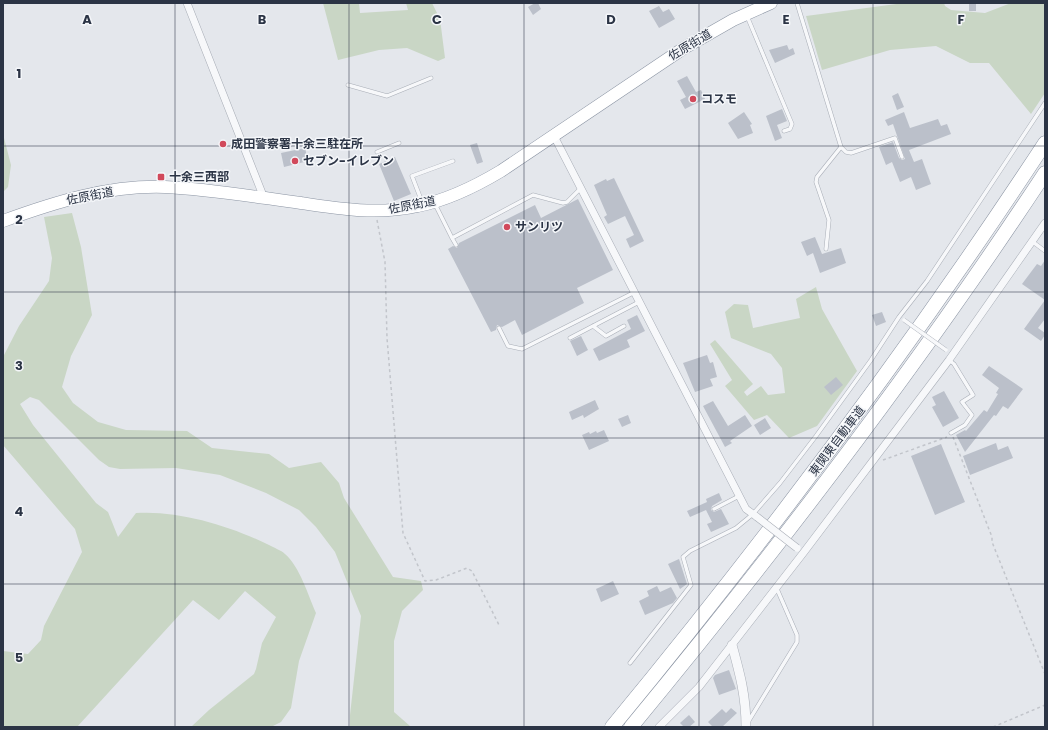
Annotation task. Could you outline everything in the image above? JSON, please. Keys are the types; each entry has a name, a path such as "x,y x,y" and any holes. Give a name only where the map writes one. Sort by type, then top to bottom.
{"highway":[{"name":"佐原街道","path":"3,222 54,203 82,196 135,188 166,187 264,198 355,211 376,211 429,203 481,183 554,136 684,48 746,14 771,3"},
{"name":"東関東自動車道","path":"612,727 756,549 854,418 1006,202 1045,143"},
{"name":"東関東自動車道","path":"631,727 768,558 867,426 935,334 1045,173"}],"street":[{"path":"187,3 264,198"},
{"path":"554,136 746,509 800,550"},
{"path":"659,727 699,687 776,588 800,550 876,457 951,358 1045,223"},
{"path":"732,645 743,684 746,703 746,727"}],"lane":[{"path":"797,3 841,147 846,152 851,153 895,138 902,157"},
{"path":"746,14 792,124 790,129 784,132"},
{"path":"348,85 387,96 431,78"},
{"path":"630,663 691,585 684,558 686,554 736,528 755,515 816,436 871,360 899,317 948,249 1045,103"},
{"path":"377,152 399,143"},
{"path":"826,249 829,220 816,182 817,177 841,147"},
{"path":"453,161 412,176 456,245"},
{"path":"452,238 533,195 563,203 567,202 581,188"},
{"path":"1033,242 1045,251"},
{"path":"499,328 508,346 522,349 634,292"},
{"path":"570,338 639,302"},
{"path":"899,317 946,350 973,395 962,402 972,415 965,425 951,433"},
{"path":"593,326 606,336 624,326"},
{"path":"714,509 740,496"},
{"path":"746,727 797,642 797,635 776,588"}],"path":[{"path":"376,211 385,262 387,338 403,533 425,581 436,580 467,568 472,571 500,627"},
{"path":"876,457 884,461 953,435 992,536 992,542 1045,674"},
{"path":"993,727 1045,705"}],"green space":[{"path":"323,3 359,3 360,13 408,10 406,3 432,3 440,19 445,58 438,61 407,48 379,50 338,60"},
{"path":"904,3 944,3 945,6 951,10 985,13 1011,3 1045,3 1045,93 1031,114 989,63 970,63 936,46 890,50 822,70 806,16"},
{"path":"3,134 11,165 8,187 3,192"},
{"path":"72,213 81,247 92,315 71,356 62,387 73,403 98,422 126,430 187,431 212,448 269,454 289,468 321,462 339,483 344,498 393,577 421,581 423,590 402,611 394,641 394,712 410,726 417,727 350,727 361,616 335,552 316,527 299,510 266,493 220,475 176,468 120,469 109,467 99,460 39,400 30,397 20,404 33,425 96,503 108,512 118,537 136,513 152,513 169,514 204,521 254,538 279,550 295,566 316,613 299,661 291,708 281,722 271,727 191,727 209,710 254,674 256,669 262,643 276,617 245,591 219,620 193,600 77,727 3,727 3,651 28,654 41,640 44,626 82,552 75,529 3,445 3,357 19,326 49,281 52,258 44,217"},
{"path":"816,287 822,309 857,371 817,426 789,438 767,415 754,420 725,386 732,380 710,344 715,340 753,384 744,392 747,396 761,386 768,395 785,393 782,368 771,354 731,338 725,312 734,304 748,305 753,328 800,318 796,299"}],"building":[{"path":"538,3 541,9 533,15 528,7"},
{"path":"969,3 976,3 976,11 969,11"},
{"path":"659,6 663,12 669,9 675,19 659,28 649,11"},
{"path":"787,45 789,50 793,48 795,54 775,63 769,50"},
{"path":"687,76 696,92 701,90 705,99 685,109 680,100 686,97 677,81"},
{"path":"898,93 904,107 897,110 892,96"},
{"path":"782,109 787,121 777,125 782,138 775,141 766,116"},
{"path":"744,112 752,124 750,125 753,133 738,139 728,123"},
{"path":"904,112 910,128 938,119 941,126 947,124 951,134 909,150 914,162 922,159 931,184 916,190 911,177 900,182 892,162 886,165 879,147 893,142 899,158 902,160 905,159 893,124 888,126 885,120"},
{"path":"477,143 483,162 477,164 470,145"},
{"path":"305,148 308,161 284,167 281,153"},
{"path":"395,157 411,194 394,201 379,164"},
{"path":"614,178 644,241 630,248 626,239 634,235 625,216 608,224 604,217 607,215 594,185 606,179 607,181"},
{"path":"578,199 613,270 577,288 584,303 522,335 515,320 502,327 497,325 496,330 491,332 448,249 453,246 457,248 459,243 535,205 541,218"},
{"path":"815,237 822,254 841,248 846,263 820,273 813,253 807,256 801,242"},
{"path":"1045,260 1045,300 1022,284 1037,264 1041,266"},
{"path":"1045,300 1045,319 1038,328 1045,333 1041,341 1024,329"},
{"path":"882,312 886,322 876,326 872,315"},
{"path":"637,315 645,331 627,340 630,347 599,361 593,349 631,329 627,320"},
{"path":"581,336 588,350 577,356 570,341"},
{"path":"707,355 710,363 713,362 717,377 710,379 713,386 695,392 683,363"},
{"path":"989,366 1023,389 1008,409 1003,406 996,416 994,415 965,452 956,435 965,430 966,431 984,410 987,412 998,394 996,393 999,388 982,375"},
{"path":"836,377 843,385 831,395 824,387"},
{"path":"944,391 959,418 943,427 932,407 936,405 932,397"},
{"path":"595,400 599,409 584,418 583,415 572,420 569,412"},
{"path":"713,401 728,426 745,415 752,426 730,441 732,443 725,447 703,406"},
{"path":"628,415 631,423 622,427 618,419"},
{"path":"765,418 771,428 760,435 754,425"},
{"path":"604,430 609,441 589,450 582,435 589,432 590,434 596,431 597,433"},
{"path":"996,443 998,450 1008,446 1013,458 970,475 963,456"},
{"path":"941,444 965,502 935,515 911,456"},
{"path":"719,493 722,500 712,506 711,510 714,512 721,509 729,524 711,532 707,524 712,522 706,510 690,517 687,511 707,502 706,499"},
{"path":"679,559 687,584 680,589 668,564"},
{"path":"613,581 619,594 601,602 596,589"},
{"path":"657,586 660,592 671,587 677,598 673,603 645,615 639,601 649,596 647,591"},
{"path":"729,670 736,689 719,695 713,678 715,675"},
{"path":"731,708 737,713 722,727 713,727 708,722 722,709 726,713"},
{"path":"689,715 695,722 689,727 684,727 680,723"}],"place":[{"name":"コスモ","path":"693,99"},
{"name":"成田警察署十余三駐在所","path":"223,144"},
{"name":"セブン-イレブン","path":"295,161"},
{"name":"十余三西部","path":"161,177"},
{"name":"サンリツ","path":"507,227"}]}
